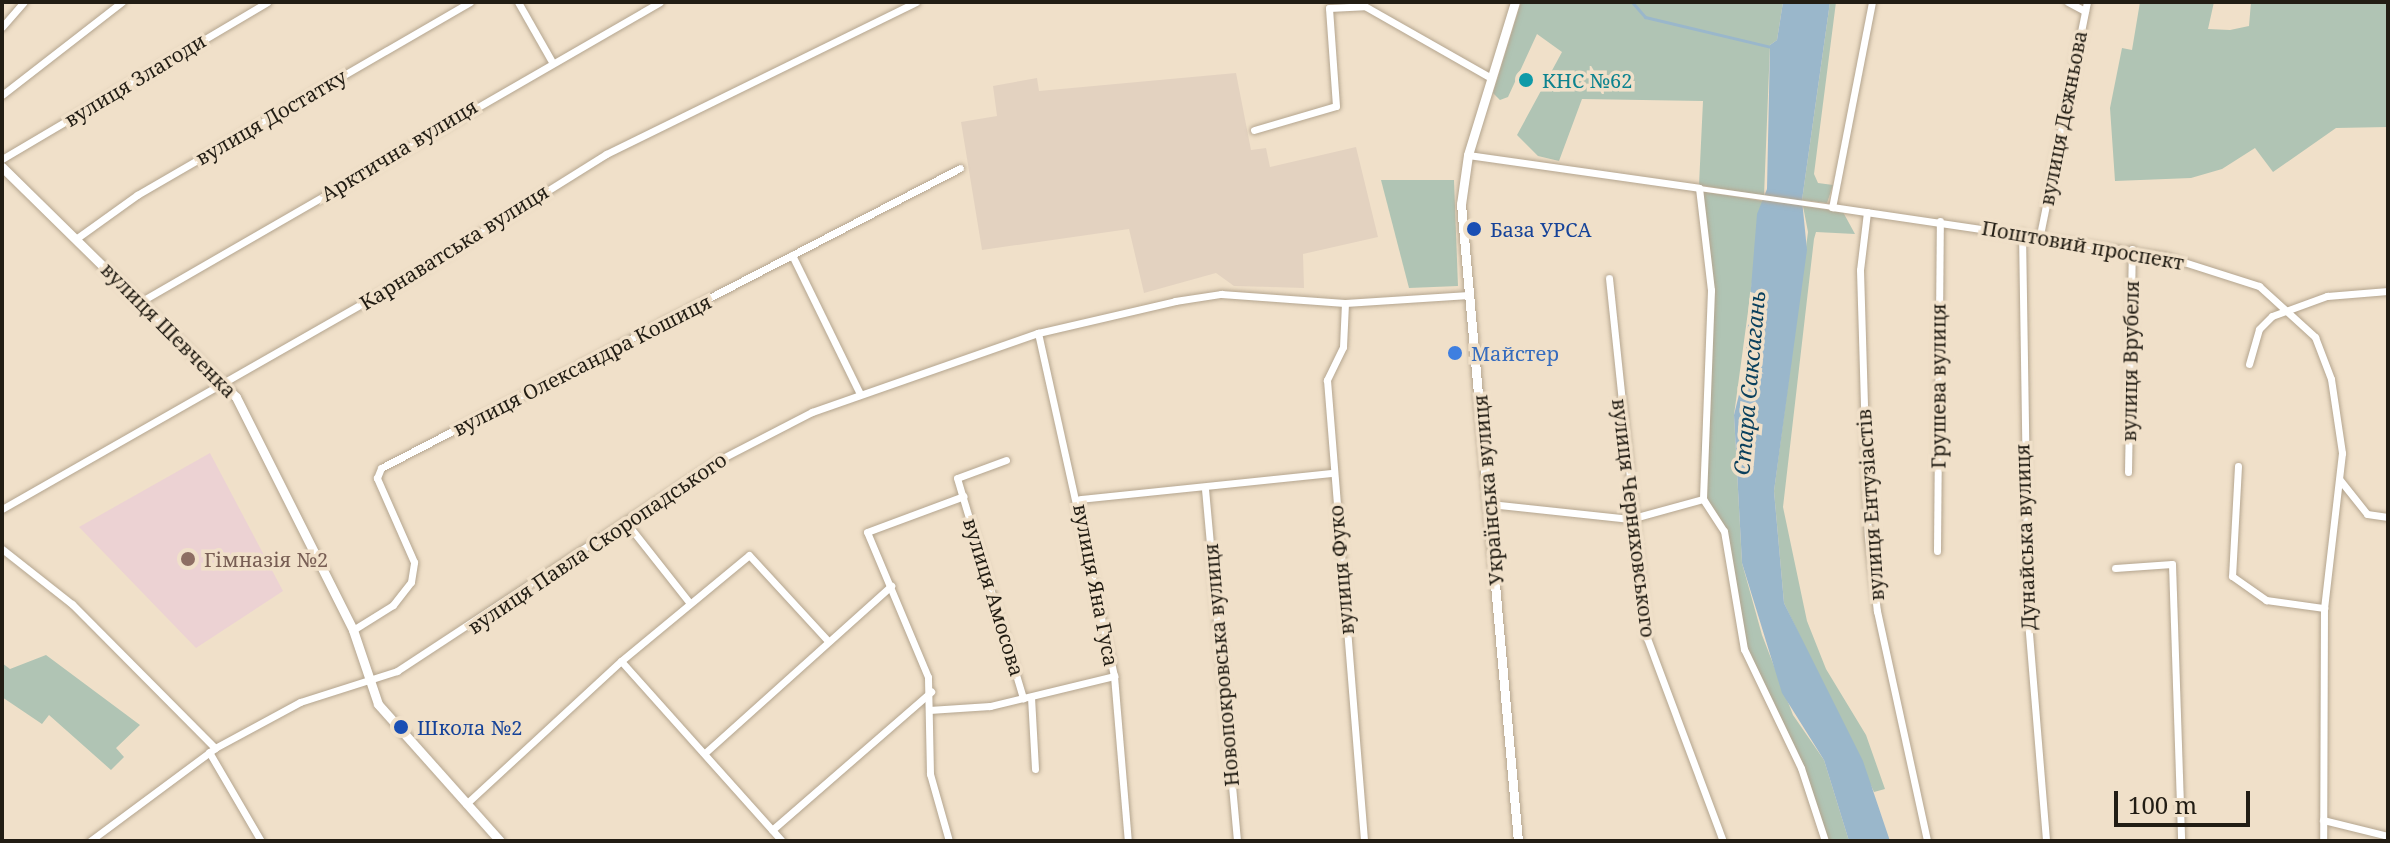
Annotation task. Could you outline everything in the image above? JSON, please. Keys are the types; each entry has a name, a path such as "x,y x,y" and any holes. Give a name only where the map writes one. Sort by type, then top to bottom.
{"street":[{"path":"2,27 24,2"},
{"path":"2,95 122,2"},
{"name":"вулиця Злагоди","path":"2,159 267,2"},
{"name":"вулиця Достатку","path":"77,238 137,195 470,2"},
{"path":"518,2 551,60"},
{"name":"Арктична вулиця","path":"140,302 551,60 660,2"},
{"name":"Карнаватська вулиця","path":"2,509 411,276 606,154 916,2"},
{"name":"Українська вулиця","path":"1515,2 1468,155 1461,204 1518,841"},
{"path":"1832,207 1872,2"},
{"path":"2068,2 2085,11"},
{"name":"вулиця Дежньова","path":"2040,235 2087,2"},
{"path":"1254,130 1336,106 1329,8 1361,4 1491,78"},
{"name":"Поштовий проспект","path":"1468,155 2132,249 2238,277 2290,308 2325,357 2342,453 2324,608 2323,841"},
{"name":"вулиця Шевченка","path":"2,167 221,382 250,417 353,630 366,678 392,725 500,841"},
{"name":"вулиця Олександра Кошиця","path":"353,630 393,605 411,582 414,562 378,471 960,168"},
{"path":"1699,188 1711,290 1703,499 1724,531 1744,649 1801,768 1825,841"},
{"name":"вулиця Ентузіастів","path":"1867,212 1860,270 1868,536 1877,611 1927,841"},
{"name":"Грушева вулиця","path":"1937,551 1940,221"},
{"name":"Дунайська вулиця","path":"2022,233 2028,621 2046,841"},
{"name":"вулиця Врубеля","path":"2128,472 2132,249"},
{"path":"792,255 860,394"},
{"name":"вулиця Черняховського","path":"1609,278 1630,519 1658,678 1723,841"},
{"path":"2249,364 2259,329 2290,308 2327,296 2388,291"},
{"name":"вулиця Павла Скоропадського","path":"90,841 102,838 212,750 300,702 366,678 397,671 446,643 715,462 860,394 1038,333 1221,294 1345,303 1469,295"},
{"name":"вулиця Фуко","path":"1345,303 1343,347 1327,380 1364,841"},
{"name":"вулиця Яна Гуса","path":"1038,333 1080,499 1114,676 1128,841"},
{"name":"вулиця Амосова","path":"1006,460 957,478 1027,697 1035,769"},
{"path":"2238,466 2232,576 2266,600 2324,608"},
{"path":"1080,499 1205,489 1333,473"},
{"path":"2340,480 2367,514 2388,517"},
{"name":"Новопокровська вулиця","path":"1205,489 1237,841"},
{"name":"вулиця Амосова","path":"891,586 867,532 964,496"},
{"path":"1490,504 1630,519 1703,499"},
{"path":"625,521 689,602"},
{"path":"2,549 72,604 212,750 261,841"},
{"path":"466,804 621,661 749,555 828,641"},
{"path":"2115,568 2172,564 2181,841"},
{"path":"706,752 891,586 931,691 932,791 949,841"},
{"path":"621,661 706,752 782,841"},
{"path":"929,710 1027,697 1114,676"},
{"path":"772,830 931,691"},
{"path":"2323,820 2388,836"}],"shaded area":[{"path":"1236,73 1251,150 1266,148 1270,167 1356,147 1378,237 1303,254 1304,288 1234,286 1216,273 1144,293 1129,229 982,250 961,122 997,116 993,86 1037,78 1039,91"},
{"name":"Гімназія №2","path":"210,453 283,591 196,648 79,527"}],"green space":[{"path":"1521,2 1783,2 1777,40 1770,45 1764,196 1699,185 1703,101 1582,99 1559,161 1538,156 1517,135 1562,52 1537,34 1508,97 1500,100 1493,93"},
{"path":"1830,2 1836,2 1814,174 1818,183 1833,185 1827,203 1802,200"},
{"path":"2140,2 2214,2 2208,29 2230,30 2249,26 2251,2 2388,2 2388,127 2336,128 2273,172 2255,148 2222,169 2191,178 2115,181 2110,108 2122,48 2132,50"},
{"path":"1381,180 1454,180 1458,286 1409,288"},
{"path":"1699,191 1763,201 1734,415 1742,563 1762,635 1793,715 1824,760 1849,841 1825,841 1801,768 1744,649 1724,531 1706,509 1701,452 1711,290"},
{"path":"1803,206 1843,212 1855,234 1816,232 1814,239 1783,507 1807,621 1826,669 1866,735 1885,789 1874,792 1784,603 1774,491 1808,232"},
{"path":"46,655 140,725 116,748 124,757 111,770 49,715 42,724 2,697 2,663 10,669"}],"water":[{"name":"Стара Саксагань","path":"1783,2 1830,2 1802,200 1807,250 1774,491 1784,603 1863,761 1890,841 1849,841 1824,760 1782,693 1742,563 1734,415 1744,374 1757,214 1767,189 1770,45 1777,40"}],"waterway":[{"path":"1632,2 1645,17 1771,47"}],"place":[{"name":"КНС №62","path":"1526,80"},
{"name":"База УРСА","path":"1474,229"},
{"name":"Майстер","path":"1455,353"},
{"name":"Гімназія №2","path":"188,559"},
{"name":"Школа №2","path":"401,727"}]}
